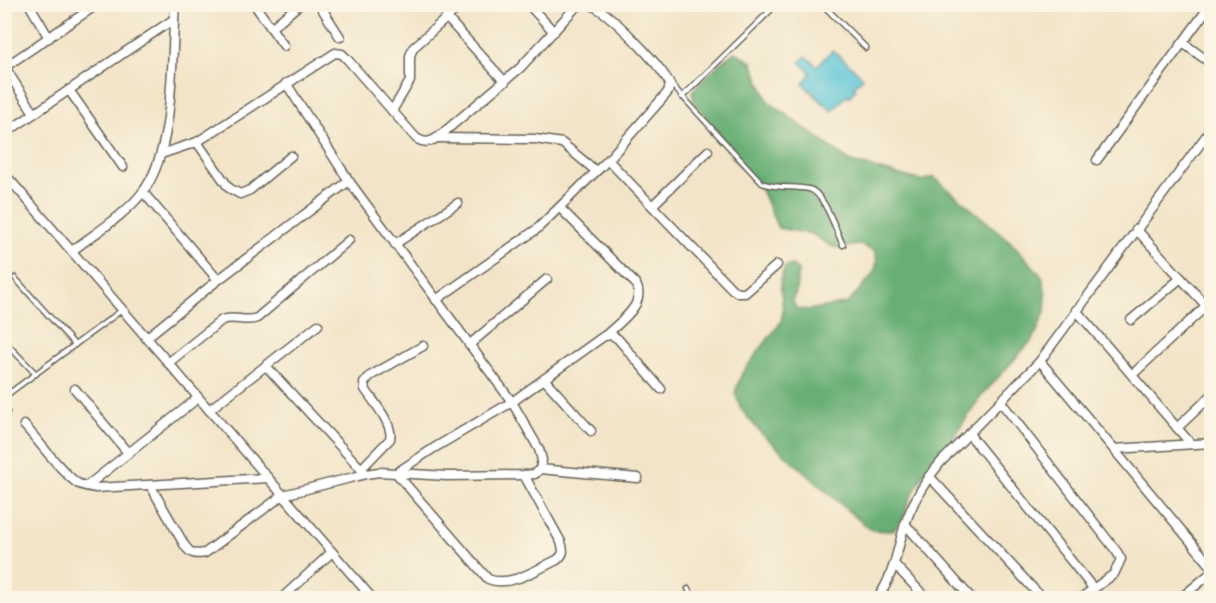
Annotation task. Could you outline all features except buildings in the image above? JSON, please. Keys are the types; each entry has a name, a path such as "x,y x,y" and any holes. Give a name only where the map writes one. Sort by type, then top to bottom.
{"street":[{"path":"29,4 49,38"},
{"path":"34,113 5,67 98,4"},
{"path":"72,251 130,206 143,192 152,177 161,154 168,106 175,4"},
{"path":"254,4 285,46"},
{"path":"271,28 300,4"},
{"path":"319,4 340,37"},
{"path":"392,111 410,81 410,56 413,48 462,4"},
{"path":"528,4 554,32"},
{"path":"161,154 176,151 197,142 335,53 342,54 416,138 429,142 437,138 505,82 575,8 582,4"},
{"path":"436,300 537,229 608,160 664,99 670,84 666,76 630,37 597,8 588,4"},
{"path":"1097,160 1211,4"},
{"path":"447,18 505,82"},
{"path":"4,134 174,19"},
{"path":"1183,43 1212,64"},
{"path":"150,484 185,546 190,553 196,555 205,552 283,495 363,471 429,475 524,475 535,474 540,469 542,460 539,449 512,402 349,181 286,84"},
{"path":"69,90 123,167"},
{"path":"878,598 889,582 905,524 929,476 1040,361 1212,128"},
{"path":"437,138 535,139 562,143 596,171"},
{"path":"197,142 229,188 240,194 250,190 291,156"},
{"path":"652,206 708,151"},
{"path":"608,160 732,289 745,293 751,290 777,265"},
{"path":"4,173 332,552 366,596"},
{"path":"146,338 218,280 349,181"},
{"path":"143,192 218,280"},
{"path":"395,244 458,203"},
{"path":"396,473 512,402 604,336 636,306 640,295 636,284 560,208"},
{"path":"1132,375 1209,309 1136,229"},
{"path":"168,363 222,320 229,317 252,320 257,318 349,240"},
{"path":"1131,320 1181,278"},
{"path":"469,345 547,279"},
{"path":"1077,310 1191,444"},
{"path":"209,410 318,325"},
{"path":"604,336 612,335 618,339 661,388"},
{"path":"363,471 392,434 365,389 364,383 370,376 423,346"},
{"path":"1040,361 1212,567"},
{"path":"266,366 363,471"},
{"path":"544,379 591,431"},
{"path":"75,389 128,453"},
{"path":"1177,428 1212,395"},
{"path":"87,486 198,398"},
{"path":"1001,402 1117,552 1120,560 1114,574 1081,598"},
{"path":"24,425 78,484 96,488 268,478"},
{"path":"969,434 1093,588"},
{"path":"1114,448 1212,443"},
{"path":"540,469 638,478"},
{"path":"396,473 488,579 503,582 514,580 557,560 564,551 524,475"},
{"path":"929,476 1042,598"},
{"path":"905,524 971,598"},
{"path":"282,598 332,552"},
{"path":"895,565 926,598"},
{"path":"1181,598 1212,572"}],"lane":[{"path":"682,97 777,4"},
{"path":"822,4 866,48"},
{"path":"670,84 762,183 771,187 808,189 819,196 843,245"},
{"path":"15,278 75,345"},
{"path":"4,397 122,310"},
{"path":"4,341 36,374"},
{"path":"688,589 694,598"}],"green space":[{"path":"735,52 752,62 768,101 851,162 922,181 934,177 1013,244 1042,276 1046,295 1045,312 1034,338 982,395 946,449 924,473 908,503 904,517 893,531 872,530 854,516 761,433 741,409 735,393 742,373 781,322 783,312 780,279 785,267 793,265 798,271 796,292 792,301 797,309 809,310 848,303 874,273 877,262 875,251 860,245 839,248 831,246 812,234 778,228 758,183 734,159 715,128 694,102 692,91 720,63"}],"water":[{"path":"833,50 863,77 849,97 847,95 832,111 803,84 811,73 800,62 806,56 817,66"}]}
